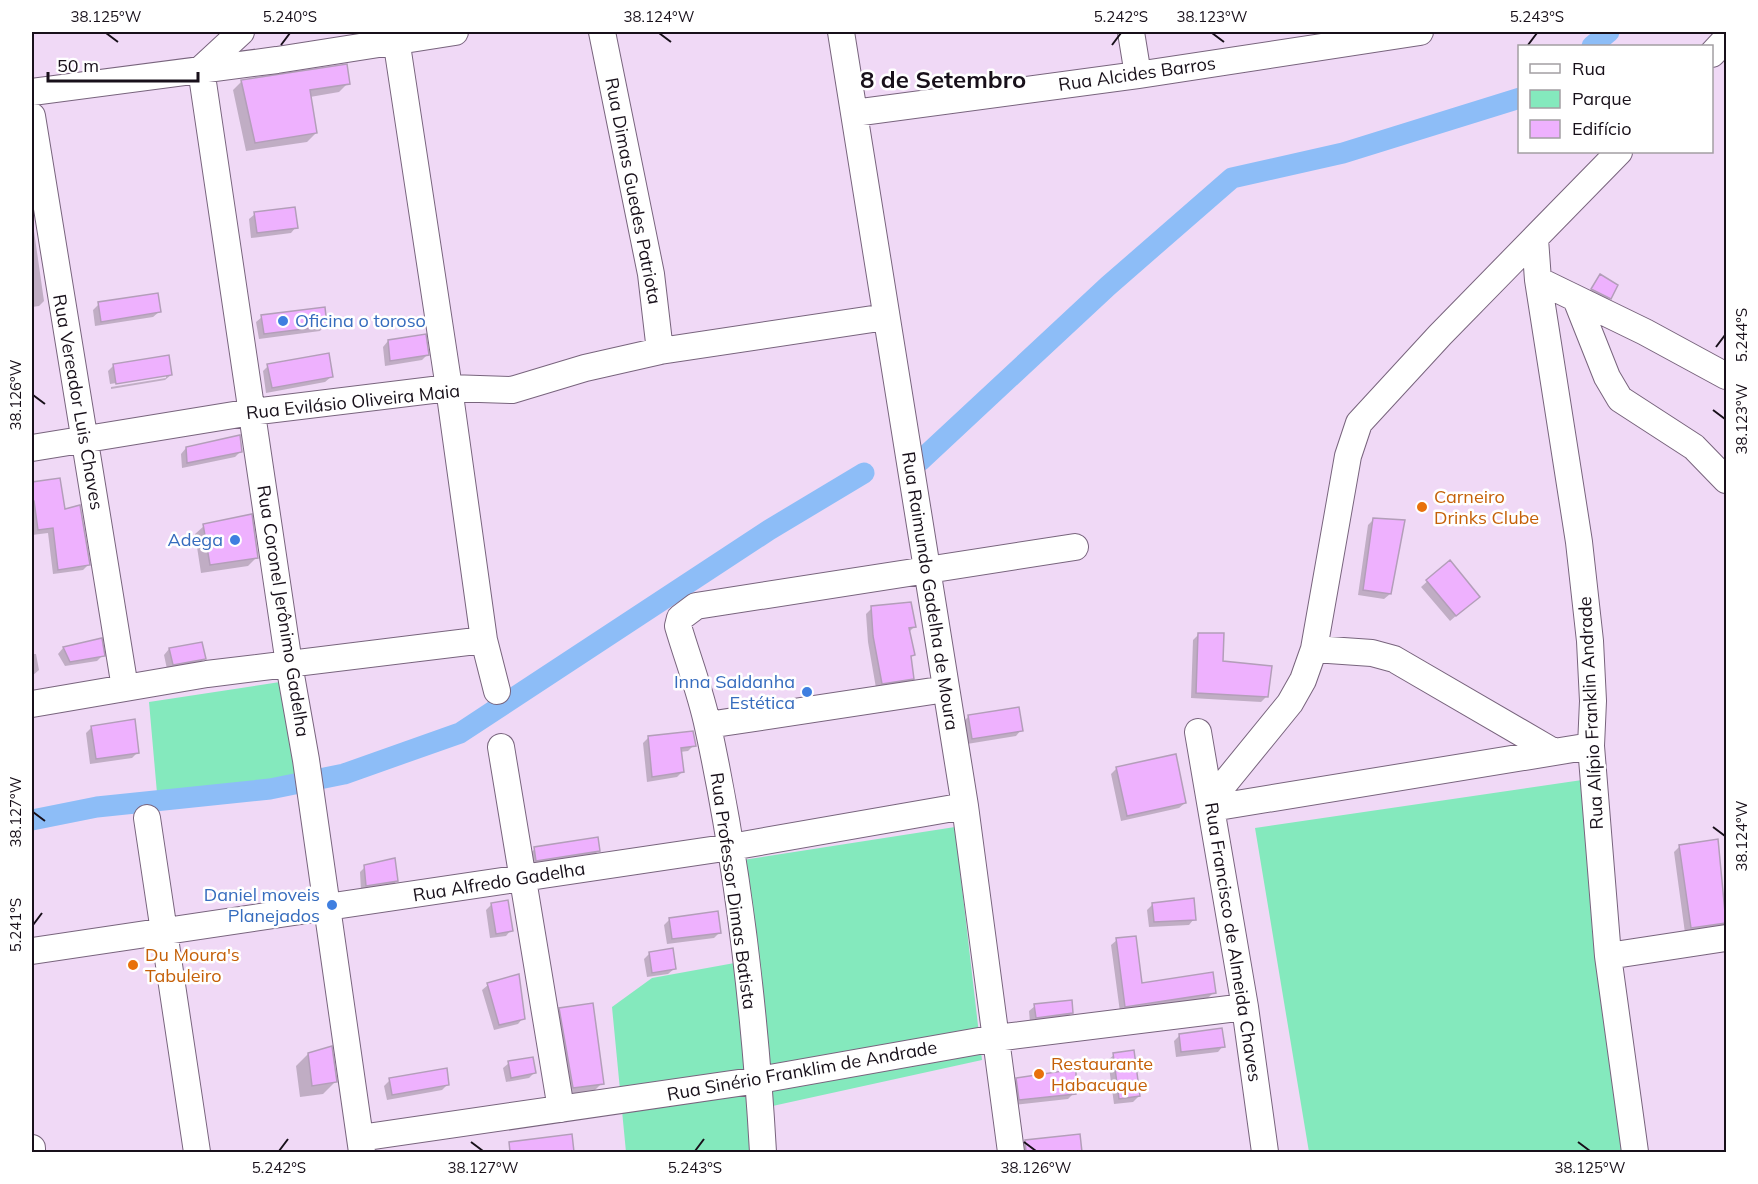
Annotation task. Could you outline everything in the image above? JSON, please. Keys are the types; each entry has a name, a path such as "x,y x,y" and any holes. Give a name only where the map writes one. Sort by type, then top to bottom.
{"street":[{"path":"201,69 241,32"},
{"path":"32,92 277,60 395,36 455,32"},
{"name":"Rua Dimas Guedes Patriota","path":"602,32 651,274 660,351"},
{"name":"Rua Raimundo Gadelha de Moura","path":"841,32 964,806 1011,1152"},
{"path":"1131,32 1138,75"},
{"name":"Rua Alcides Barros","path":"854,113 1138,75 1420,32"},
{"path":"395,36 449,388 484,640 497,691"},
{"path":"1713,53 1726,39"},
{"name":"Rua Coronel Jerônimo Gadelha","path":"201,69 289,664 306,760 361,1145"},
{"name":"Rua Vereador Luis Chaves","path":"32,116 125,688"},
{"path":"1211,804 1290,703 1303,680 1314,649 1348,456 1359,423 1440,335 1618,153"},
{"name":"Rua Alípio Franklin Andrade","path":"1535,239 1538,280 1579,542 1590,641 1593,701 1591,746 1608,956 1635,1152"},
{"path":"1538,280 1726,376"},
{"path":"1576,299 1607,377 1620,399 1694,447 1726,480"},
{"name":"Rua Evilásio Oliveira Maia","path":"32,448 252,412 449,388 512,390 585,368 660,351 886,317"},
{"path":"926,569 1075,547"},
{"name":"Rua Professor Dimas Batista","path":"763,1152 759,1080 731,848 708,725 678,626 680,618 696,606 926,569"},
{"path":"32,704 289,664 484,640"},
{"path":"1314,649 1372,653 1394,659 1554,752"},
{"path":"708,725 946,689"},
{"name":"Rua Francisco de Almeida Chaves","path":"1198,732 1245,1007 1265,1152"},
{"path":"1211,804 1591,746"},
{"path":"501,747 561,1109"},
{"name":"Rua Alfredo Gadelha","path":"32,951 731,848 964,806"},
{"path":"147,818 197,1152"},
{"path":"1608,956 1726,938"},
{"name":"Rua Sinério Franklim de Andrade","path":"361,1145 561,1109 759,1080 996,1038 1245,1007"}],"green space":[{"path":"280,682 300,777 157,793 149,702"},
{"path":"1582,780 1626,1152 1309,1152 1255,828"},
{"path":"955,827 982,1060 768,1107 773,1152 626,1152 612,1007 652,978 740,962 730,862"}],"building":[{"path":"347,64 350,84 310,90 317,133 255,143 241,80"},
{"path":"295,207 298,228 257,233 254,212"},
{"path":"1600,274 1618,285 1611,299 1591,289"},
{"path":"158,293 161,312 101,322 98,302"},
{"path":"325,307 327,326 264,334 261,315"},
{"path":"426,334 429,355 390,361 388,340"},
{"path":"329,353 333,377 272,388 267,364"},
{"path":"169,355 172,375 116,384 113,364"},
{"path":"240,435 242,452 187,463 186,447"},
{"path":"60,478 65,509 80,505 90,565 58,570 53,528 38,530 34,501 32,501 32,482"},
{"name":"Adega","path":"252,514 258,558 210,565 203,524"},
{"path":"1373,518 1405,520 1391,594 1363,590"},
{"path":"1450,560 1480,597 1456,616 1426,580"},
{"path":"911,602 916,627 909,628 915,655 911,656 914,679 882,684 873,636 871,606"},
{"path":"1198,633 1224,633 1223,661 1272,666 1268,697 1196,693"},
{"path":"102,638 105,656 70,662 63,647"},
{"path":"202,642 206,659 173,665 169,648"},
{"path":"1019,707 1023,731 972,739 968,715"},
{"path":"135,719 139,753 96,759 91,726"},
{"path":"693,731 696,746 681,748 684,772 652,777 648,736"},
{"path":"1176,754 1186,803 1127,816 1116,767"},
{"path":"598,837 600,851 536,861 534,847"},
{"path":"1718,839 1726,923 1691,928 1679,845"},
{"path":"395,858 398,881 366,886 364,865"},
{"path":"1194,898 1196,920 1154,922 1152,903"},
{"path":"508,900 513,931 496,934 491,903"},
{"path":"718,911 721,933 672,939 669,918"},
{"path":"1136,936 1142,983 1213,972 1216,993 1125,1007 1116,938"},
{"path":"673,948 676,969 652,973 649,952"},
{"path":"519,974 525,1019 499,1025 487,983"},
{"path":"1072,1000 1073,1013 1036,1018 1034,1004"},
{"path":"593,1003 604,1084 573,1088 559,1008"},
{"path":"1222,1028 1225,1047 1181,1052 1179,1034"},
{"path":"332,1046 337,1082 312,1086 308,1053"},
{"path":"1134,1050 1140,1096 1119,1099 1113,1053"},
{"path":"533,1057 536,1073 511,1078 508,1061"},
{"path":"447,1068 449,1085 392,1095 389,1078"},
{"path":"1076,1069 1076,1094 1019,1100 1016,1078"},
{"path":"572,1134 574,1152 510,1152 509,1142"},
{"path":"1080,1134 1082,1152 1026,1152 1025,1140"}],"waterway":[{"path":"1593,45 1609,32"},
{"path":"920,461 1108,286 1232,178 1343,153 1518,99"},
{"path":"32,820 97,807 270,789 344,774 460,733 769,530 864,473"}],"place":[{"name":"Oficina o toroso","path":"283,321"},
{"name":"Carneiro Drinks Clube","path":"1422,507"},
{"name":"Adega","path":"235,540"},
{"name":"Inna Saldanha Estética","path":"807,692"},
{"name":"Daniel moveis Planejados","path":"332,905"},
{"name":"Du Moura's Tabuleiro","path":"133,965"},
{"name":"Restaurante Habacuque","path":"1039,1074"}],"district":[{"name":"8 de Setembro","path":"943,80"}]}
